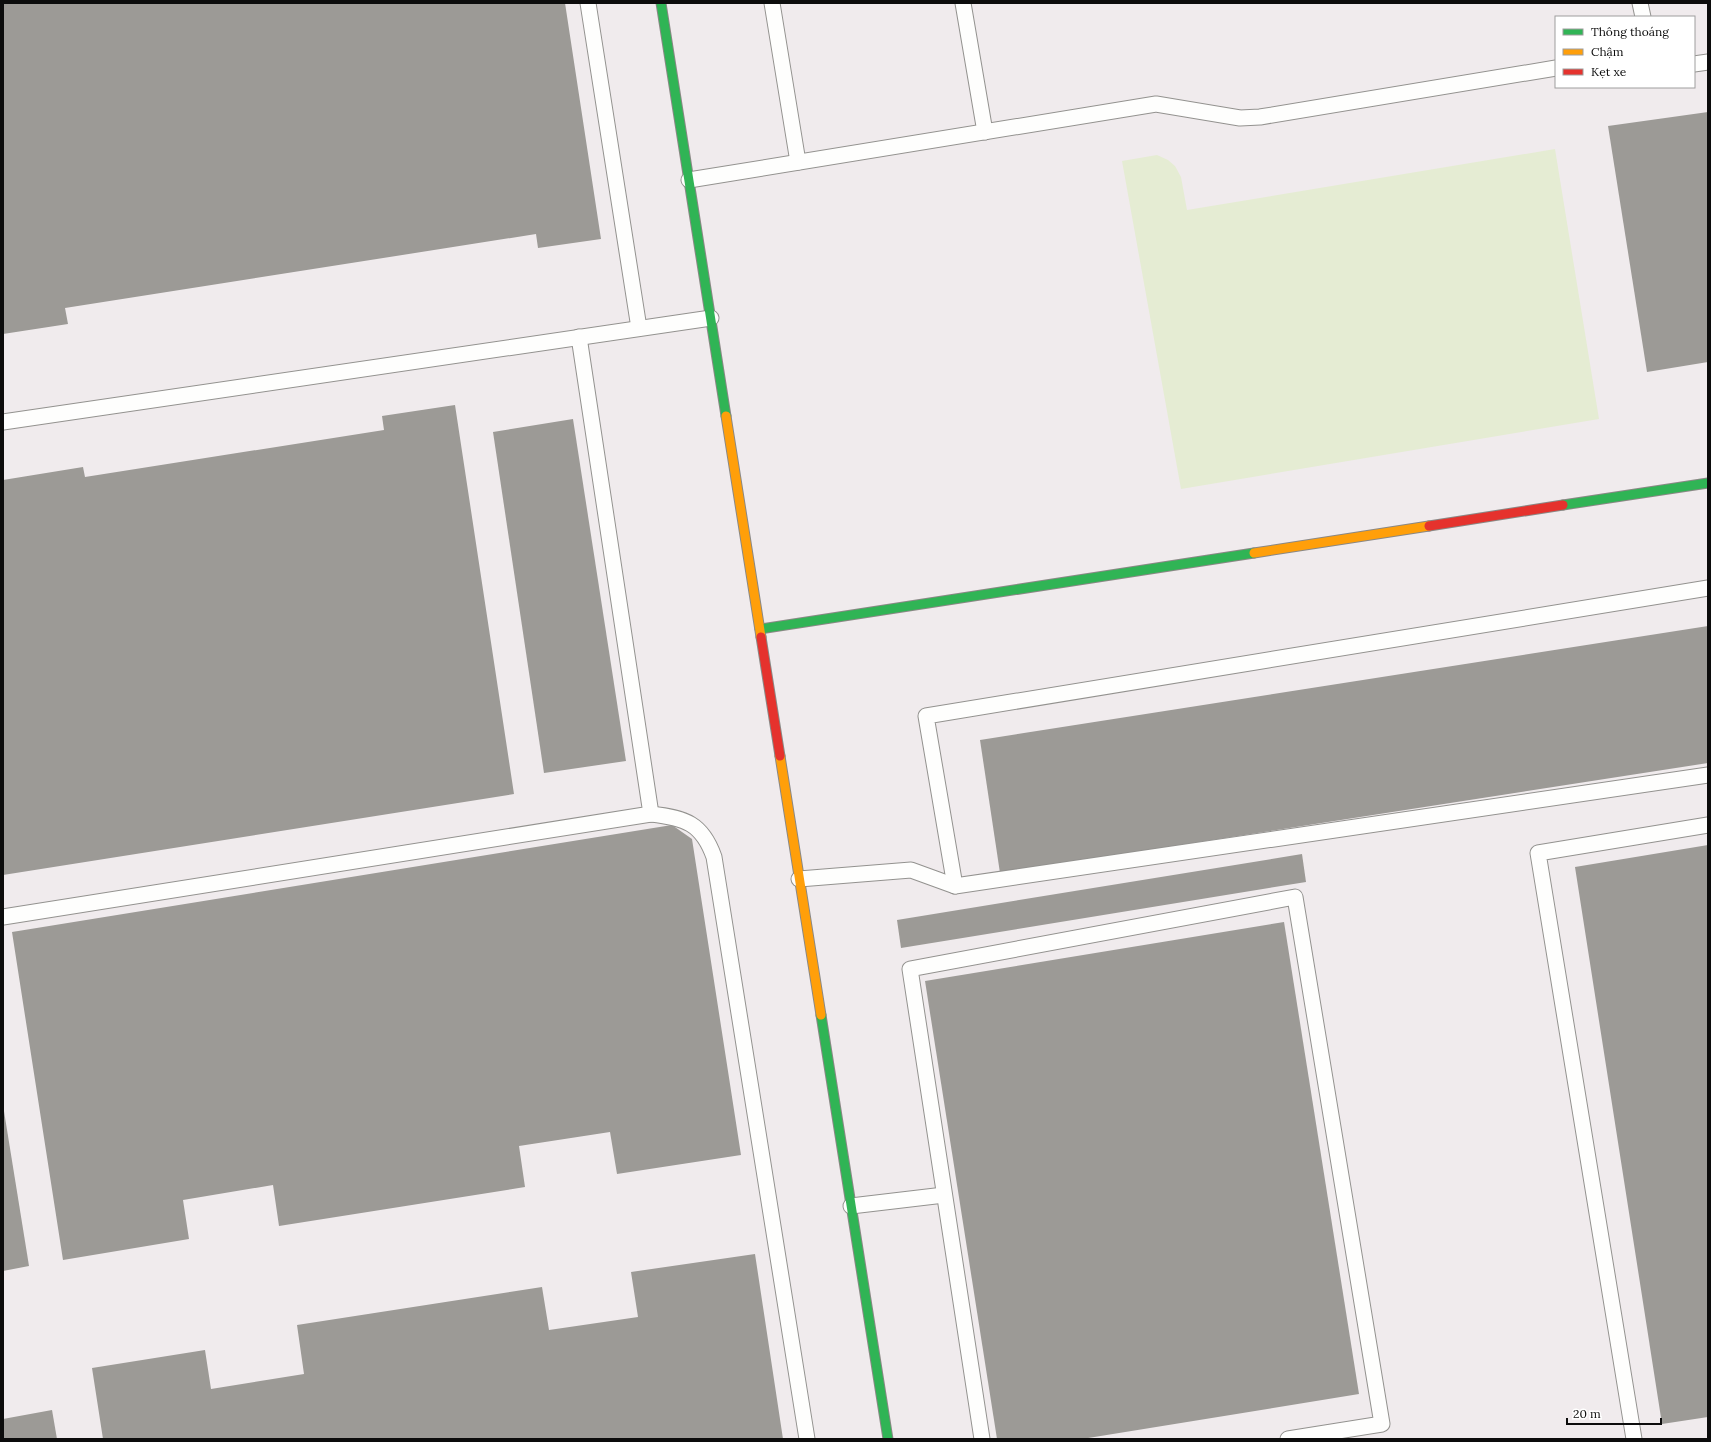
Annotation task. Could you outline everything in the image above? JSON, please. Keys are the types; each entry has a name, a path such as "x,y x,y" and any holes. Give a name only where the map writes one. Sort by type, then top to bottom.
{"street":[{"path":"661,3 888,1439"},
{"path":"760,629 1708,483"}],"lane":[{"path":"588,3 639,328"},
{"path":"772,3 798,162"},
{"path":"963,3 985,132"},
{"path":"1640,3 1643,16"},
{"path":"1695,64 1708,62"},
{"path":"689,180 1156,104 1240,118 1260,117 1555,68"},
{"path":"3,422 711,318"},
{"path":"578,337 651,814"},
{"path":"955,886 926,716 1708,588"},
{"path":"799,879 911,870 955,886 1708,775"},
{"path":"3,916 651,814 675,817 693,824 704,836 714,857 807,1439"},
{"path":"1634,1439 1538,853 1708,825"},
{"path":"982,1439 910,969 1295,897 1382,1424 1288,1439"},
{"path":"851,1206 944,1195"}],"shaded area":[{"path":"3,3 1708,3 1708,1439 3,1439"}],"green space":[{"path":"1555,149 1599,419 1181,489 1122,161 1157,155 1168,160 1175,166 1181,177 1187,210"}],"building":[{"path":"3,3 565,3 601,239 538,248 536,234 65,308 68,324 3,334"},
{"path":"1708,112 1708,362 1647,372 1608,126"},
{"path":"455,405 514,794 3,875 3,480 83,467 85,477 384,430 382,416"},
{"path":"573,419 626,761 544,773 493,432"},
{"path":"1708,626 1708,763 1000,873 980,740"},
{"path":"672,825 692,839 741,1155 617,1174 610,1132 519,1146 525,1187 279,1226 273,1185 183,1200 189,1239 63,1260 12,932"},
{"path":"1708,845 1708,1417 1662,1424 1575,867"},
{"path":"1302,854 1306,882 901,948 897,920"},
{"path":"1284,922 1359,1394 1082,1439 997,1439 925,981"},
{"path":"3,1105 29,1266 3,1271"},
{"path":"755,1254 783,1439 103,1439 92,1368 205,1350 211,1389 304,1374 297,1325 542,1287 549,1330 638,1317 631,1272"},
{"path":"52,1410 57,1439 3,1439 3,1419"}],"traffic: fast":[{"path":"661,3 726,416"},
{"path":"1563,505 1708,483"},
{"path":"760,629 1254,553"},
{"path":"821,1015 888,1439"}],"traffic: slow":[{"path":"726,416 761,637"},
{"path":"1254,553 1429,526"},
{"path":"780,756 821,1015"}],"traffic: jam":[{"path":"1429,526 1563,505"},
{"path":"761,637 780,756"}]}
